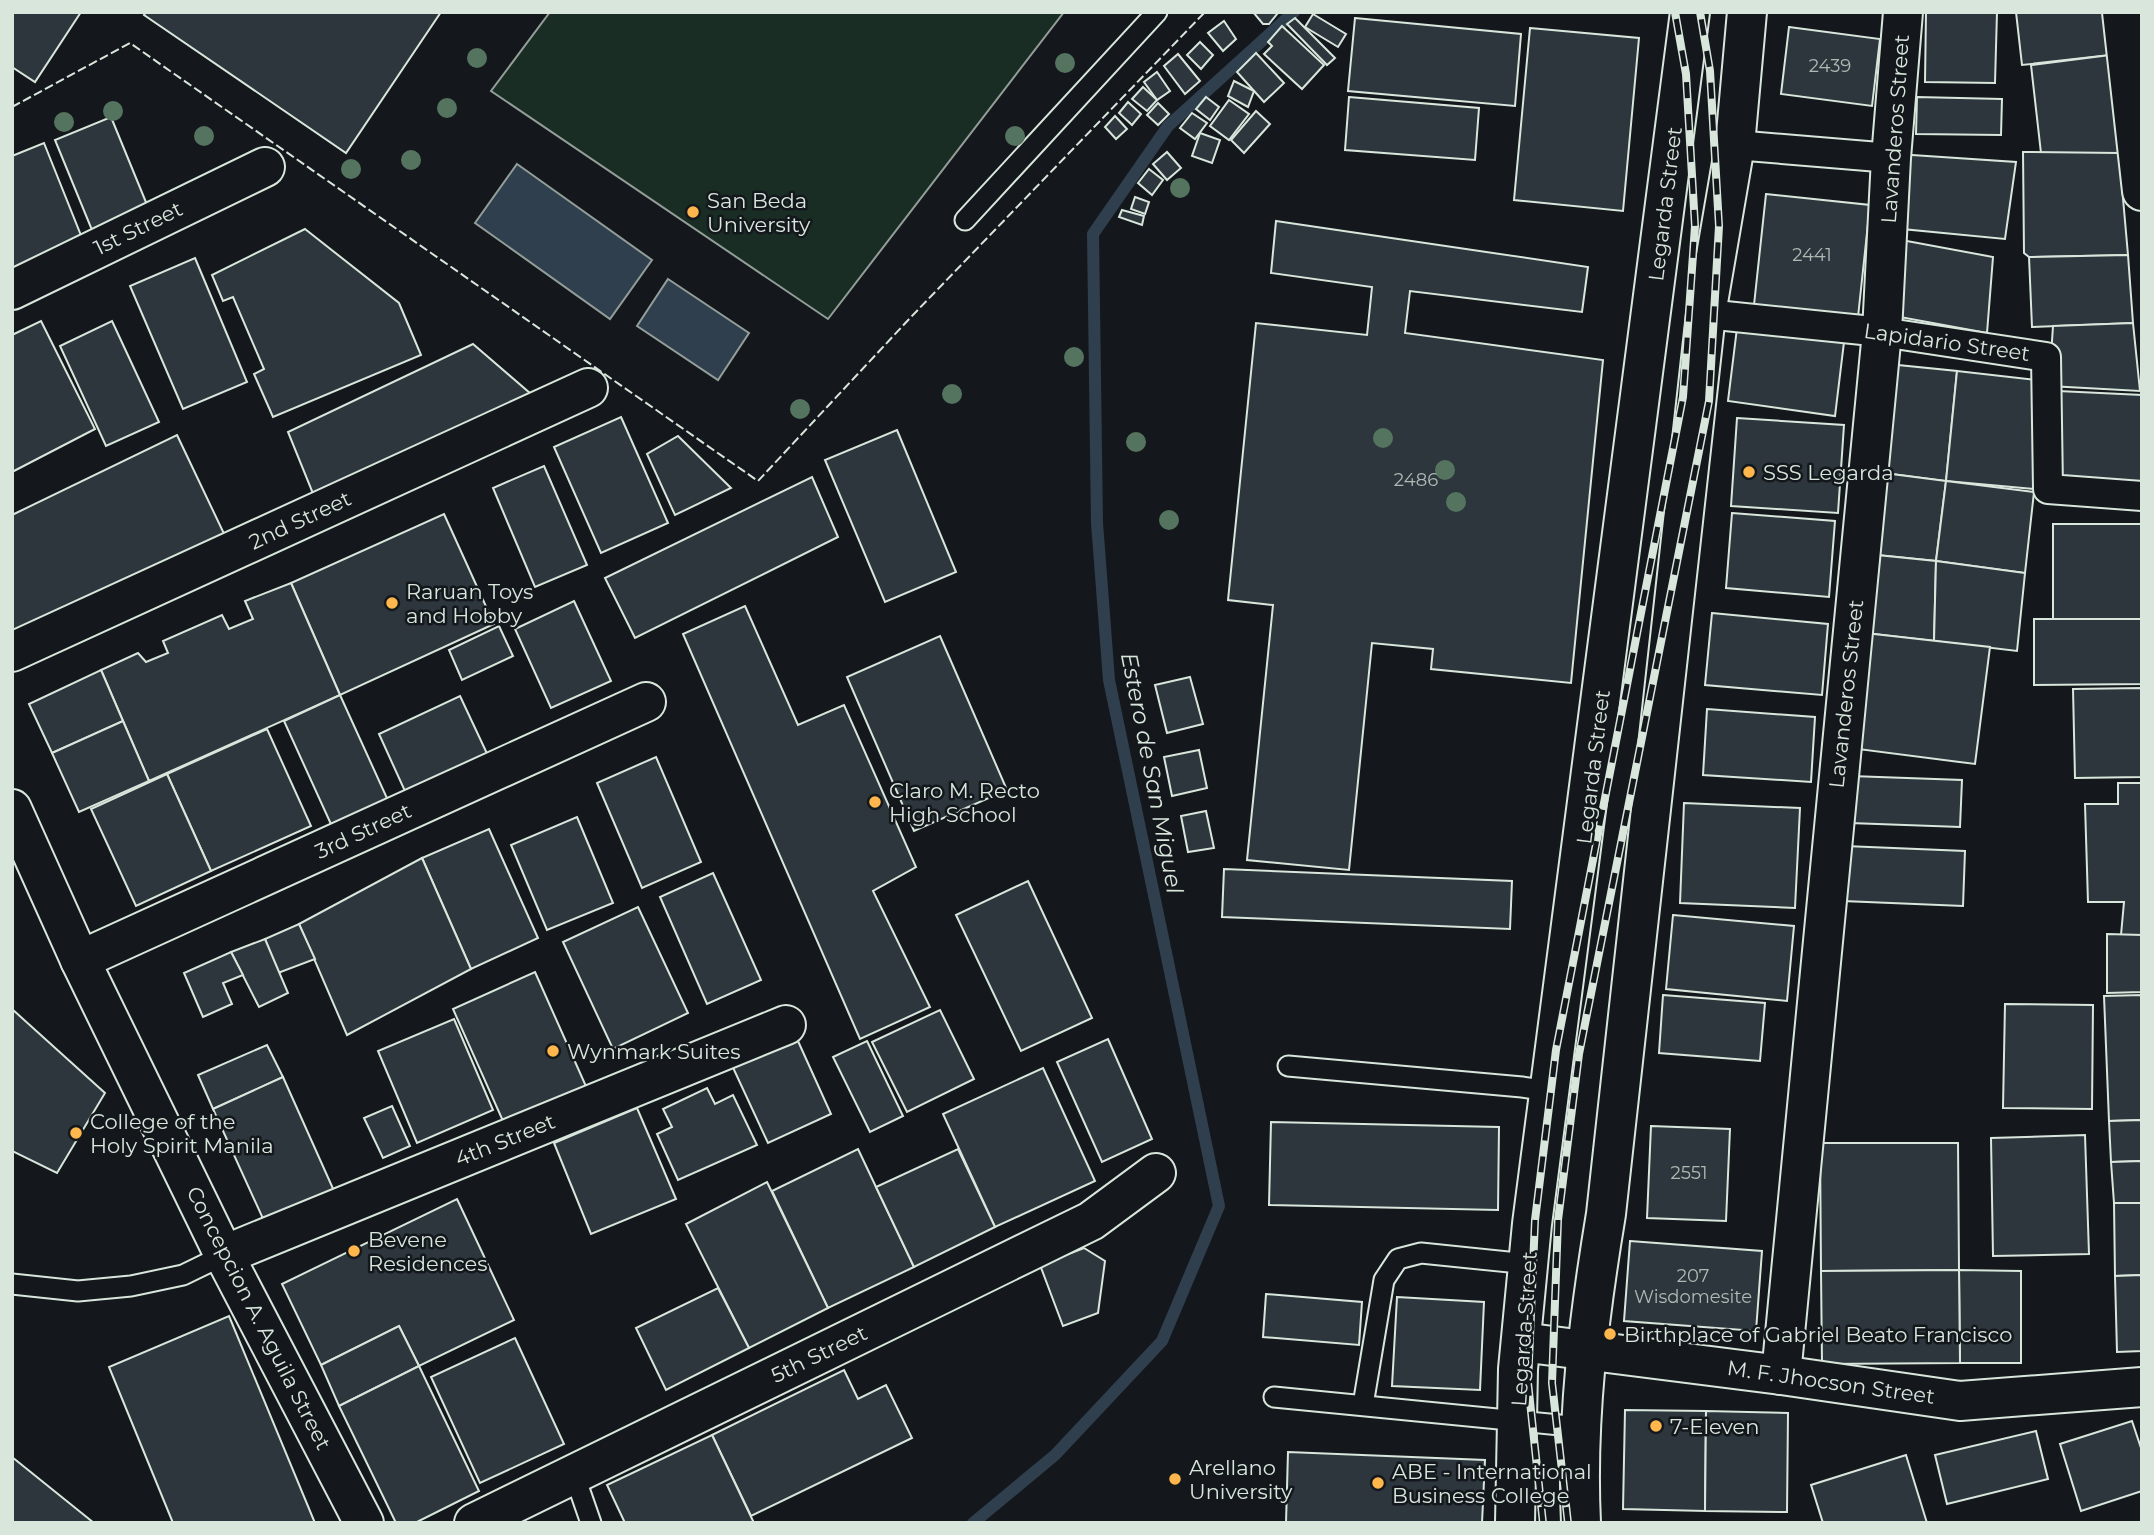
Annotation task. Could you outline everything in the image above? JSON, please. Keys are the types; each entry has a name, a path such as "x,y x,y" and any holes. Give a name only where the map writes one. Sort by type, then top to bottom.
{"street":[{"name":"Legarda Street","path":"1515,1523 1517,1421 1528,1264 1690,12"},
{"path":"1581,1523 1580,1427 1594,1287 1608,1200 1706,314 1735,145 1747,12"},
{"name":"Lavanderos Street","path":"1781,1374 1882,332 1891,158 1903,12"},
{"path":"2122,12 2142,191"},
{"path":"1735,145 1891,158"},
{"name":"1st Street","path":"12,290 265,167"},
{"name":"Lapidario Street","path":"1706,314 1882,332 2046,357 2048,489 2142,496"},
{"name":"2nd Street","path":"12,652 587,388"},
{"name":"3rd Street","path":"80,960 646,702"},
{"name":"Concepcion A. Aguila Street","path":"12,809 80,960 224,1255 364,1523"},
{"name":"4th Street","path":"224,1255 786,1025"},
{"name":"5th Street","path":"474,1523 1091,1221 1156,1173"},
{"name":"M. F. Jhocson Street","path":"1521,1342 1781,1374 1960,1401 2142,1387"}],"lane":[{"path":"965,220 1157,12"},
{"path":"1288,1066 1550,1091"},
{"path":"1363,1405 1384,1280 1398,1259 1421,1253 1528,1264"},
{"path":"12,1284 78,1291 131,1286 183,1275 224,1255"},
{"path":"1274,1397 1580,1427"},
{"path":"574,1474 591,1523"}],"green space":[{"path":"550,12 1064,12 828,319 491,91"}],"water":[{"path":"517,164 652,260 610,319 475,223"},
{"path":"668,279 749,333 718,380 637,326"}],"building":[{"path":"12,12 81,12 35,82 12,67"},
{"path":"146,12 441,12 346,153 144,15"},
{"path":"1253,12 1277,14 1269,24 1263,24"},
{"path":"1926,12 1997,12 1995,83 1925,82"},
{"path":"2016,12 2104,12 2110,55 2022,65"},
{"path":"1313,14 1346,34 1338,47 1305,27"},
{"path":"1295,18 1335,58 1327,65 1287,24"},
{"path":"1355,18 1521,34 1515,106 1348,91"},
{"path":"1224,21 1236,39 1223,51 1208,33"},
{"path":"1282,26 1324,65 1302,89 1264,54 1272,46 1268,42"},
{"path":"1789,27 1880,39 1872,106 1781,94"},
{"path":"1530,28 1639,38 1623,211 1514,200"},
{"path":"1200,42 1213,55 1201,69 1187,55"},
{"path":"1256,53 1284,83 1264,102 1237,72"},
{"path":"1178,54 1200,81 1185,94 1164,66"},
{"path":"2110,55 2119,153 2041,153 2031,65"},
{"path":"1157,72 1170,91 1157,100 1144,82"},
{"path":"1234,81 1254,91 1248,107 1228,96"},
{"path":"1143,87 1157,100 1147,111 1132,99"},
{"path":"1206,97 1219,107 1210,120 1196,109"},
{"path":"1349,97 1479,108 1475,160 1345,150"},
{"path":"1917,97 2002,99 2001,135 1916,134"},
{"path":"1229,100 1249,114 1229,140 1210,126"},
{"path":"1128,102 1141,114 1132,125 1119,113"},
{"path":"1158,103 1169,114 1158,125 1147,115"},
{"path":"1256,111 1270,124 1244,153 1231,140"},
{"path":"1192,113 1207,123 1195,139 1180,128"},
{"path":"1115,116 1127,129 1116,139 1105,127"},
{"path":"111,117 150,212 94,235 55,140"},
{"path":"1200,133 1220,140 1212,163 1192,156"},
{"path":"44,143 84,243 12,271 12,156"},
{"path":"1167,152 1181,168 1167,180 1153,164"},
{"path":"2023,152 2119,153 2128,255 2029,257 2024,253"},
{"path":"1897,154 2016,162 2005,239 1892,228"},
{"path":"1149,169 1163,180 1152,195 1138,183"},
{"path":"1766,194 1870,205 1858,317 1754,305"},
{"path":"1135,197 1149,202 1145,214 1131,209"},
{"path":"1122,210 1144,216 1142,225 1119,217"},
{"path":"1276,221 1588,267 1582,312 1410,291 1405,333 1603,360 1571,683 1431,669 1433,649 1372,643 1349,870 1247,860 1273,605 1228,600 1256,323 1367,335 1372,287 1271,273"},
{"path":"305,229 399,303 421,355 273,417 254,374 264,369 233,297 223,301 212,275"},
{"path":"1896,239 1993,257 1987,333 1889,315"},
{"path":"2128,255 2133,323 2032,327 2029,257"},
{"path":"195,258 247,382 183,409 130,286"},
{"path":"41,321 95,429 12,472 12,335"},
{"path":"112,321 159,422 106,446 60,346"},
{"path":"2133,323 2140,391 2049,386 2053,326"},
{"path":"1737,328 1844,342 1835,416 1728,401"},
{"path":"473,344 538,400 316,501 288,432"},
{"path":"1888,364 1957,371 1946,481 1876,472"},
{"path":"1957,371 2046,381 2034,489 1946,481"},
{"path":"2058,391 2142,395 2142,485 2057,478"},
{"path":"621,417 668,523 601,553 554,447"},
{"path":"1737,418 1844,425 1838,513 1731,506"},
{"path":"897,430 956,572 885,602 825,460"},
{"path":"177,435 227,540 12,643 12,515"},
{"path":"678,436 731,488 675,515 647,454"},
{"path":"544,466 587,565 535,587 493,488"},
{"path":"1876,472 1946,481 1936,561 1867,554"},
{"path":"812,477 838,537 635,638 605,578"},
{"path":"1946,481 2034,492 2025,573 1936,561"},
{"path":"1732,513 1835,521 1829,597 1726,588"},
{"name":"Raruan Toys and Hobby","path":"444,514 494,624 340,695 291,583"},
{"path":"2053,524 2142,524 2142,619 2053,619"},
{"path":"1867,554 1936,561 1934,641 1865,633"},
{"path":"1936,561 2025,573 2017,651 1934,641"},
{"path":"291,583 340,695 149,781 101,670 138,653 146,662 168,653 163,641 222,615 229,629 253,619 245,601"},
{"path":"574,601 611,681 551,708 515,629"},
{"path":"745,606 798,725 844,705 916,867 873,891 930,1007 860,1039 683,634"},
{"path":"1712,613 1828,624 1822,695 1705,685"},
{"path":"2034,619 2142,619 2142,684 2034,685"},
{"path":"499,626 513,656 462,680 449,650"},
{"path":"1865,633 1990,647 1975,764 1850,748"},
{"path":"940,636 1007,790 914,831 847,677"},
{"path":"101,670 123,721 52,753 29,704"},
{"path":"1190,677 1203,724 1167,733 1155,685"},
{"path":"2142,688 2142,777 2075,778 2073,689"},
{"path":"340,695 391,807 335,833 284,721"},
{"path":"460,696 491,762 409,800 379,734"},
{"path":"1707,709 1815,717 1811,782 1703,775"},
{"path":"123,721 149,781 79,812 52,753"},
{"path":"267,729 311,826 211,871 167,774"},
{"path":"1199,750 1207,788 1172,796 1164,757"},
{"path":"656,757 701,862 642,888 597,783"},
{"path":"167,774 211,871 136,906 91,809"},
{"path":"1851,776 1962,780 1960,827 1850,823"},
{"path":"2118,783 2142,783 2142,935 2121,935 2124,902 2088,902 2085,804 2118,804"},
{"path":"1684,803 1800,808 1795,908 1680,903"},
{"path":"1206,811 1214,848 1188,852 1181,816"},
{"path":"577,817 613,903 547,930 511,845"},
{"path":"489,829 538,938 471,969 422,858"},
{"path":"1845,846 1965,851 1963,906 1843,901"},
{"path":"422,858 471,969 347,1035 299,924"},
{"path":"1224,869 1512,881 1510,929 1222,917"},
{"path":"713,873 761,980 707,1004 660,897"},
{"path":"1028,881 1092,1018 1021,1051 956,915"},
{"path":"638,907 688,1013 613,1049 563,942"},
{"path":"1673,915 1794,926 1787,1001 1666,989"},
{"path":"299,924 315,959 278,973 265,939"},
{"path":"2107,934 2142,935 2142,992 2107,993"},
{"path":"265,939 288,993 259,1007 231,952"},
{"path":"231,952 243,975 223,983 232,1004 203,1017 184,973"},
{"path":"535,972 589,1093 507,1130 453,1009"},
{"path":"1663,995 1765,1003 1760,1061 1659,1053"},
{"path":"2142,995 2142,1120 2109,1121 2104,996"},
{"path":"2005,1004 2093,1005 2092,1109 2003,1108"},
{"path":"12,1009 105,1093 57,1173 12,1151"},
{"path":"940,1010 974,1079 907,1112 872,1042"},
{"path":"454,1019 493,1110 417,1143 378,1051"},
{"path":"793,1030 831,1114 768,1143 729,1059"},
{"path":"1108,1039 1152,1139 1102,1162 1057,1062"},
{"path":"867,1041 903,1116 870,1132 833,1057"},
{"path":"267,1045 283,1077 213,1109 198,1075"},
{"path":"1043,1068 1095,1181 995,1227 943,1114"},
{"path":"283,1077 339,1202 270,1234 213,1109"},
{"path":"707,1088 715,1104 733,1095 757,1145 678,1180 657,1134 672,1127 663,1109"},
{"path":"392,1106 410,1146 383,1158 364,1118"},
{"path":"637,1108 676,1199 591,1234 554,1143"},
{"path":"2142,1120 2142,1161 2111,1162 2109,1121"},
{"path":"1271,1122 1499,1127 1498,1210 1269,1205"},
{"path":"1651,1126 1730,1129 1726,1221 1647,1218"},
{"path":"2085,1135 2089,1254 1993,1256 1991,1138"},
{"path":"1820,1143 1958,1143 1959,1270 1821,1271"},
{"path":"858,1149 914,1267 828,1308 772,1191"},
{"path":"958,1149 995,1227 914,1267 876,1187"},
{"path":"2142,1161 2142,1203 2114,1203 2111,1162"},
{"path":"767,1182 828,1308 749,1348 686,1224"},
{"path":"457,1199 514,1320 419,1366 399,1326 321,1365 282,1284"},
{"path":"2114,1203 2142,1203 2142,1275 2115,1276"},
{"path":"1630,1241 1762,1251 1756,1331 1624,1321"},
{"path":"1084,1248 1105,1261 1098,1313 1063,1326 1040,1265"},
{"path":"1959,1270 2021,1271 2021,1363 1960,1363"},
{"path":"1959,1270 1960,1363 1822,1364 1821,1271"},
{"path":"2142,1275 2142,1351 2117,1352 2115,1276"},
{"path":"718,1288 749,1348 666,1390 636,1328"},
{"path":"1266,1294 1362,1302 1359,1345 1263,1337"},
{"path":"1397,1297 1484,1302 1480,1390 1392,1386"},
{"path":"229,1316 315,1523 173,1523 109,1367"},
{"path":"399,1326 419,1366 339,1406 321,1365"},
{"path":"515,1338 564,1444 480,1483 431,1377"},
{"path":"419,1366 479,1491 415,1523 396,1523 339,1406"},
{"path":"844,1370 858,1399 886,1385 912,1438 751,1516 712,1435"},
{"path":"1625,1410 1706,1411 1705,1511 1623,1509"},
{"path":"1706,1411 1788,1413 1787,1512 1705,1511"},
{"path":"2132,1421 2142,1451 2142,1491 2081,1511 2060,1444"},
{"path":"2036,1431 2048,1479 1947,1504 1935,1455"},
{"path":"712,1435 754,1523 625,1523 607,1485"},
{"name":"ABE - International Business College","path":"1288,1452 1485,1460 1482,1523 1286,1523"},
{"path":"1906,1455 1927,1523 1823,1523 1811,1485"},
{"path":"12,1457 94,1523 12,1523"}],"waterway":[{"name":"Estero de San Miguel","path":"973,1523 1055,1455 1162,1341 1219,1206 1109,680 1097,523 1093,234 1168,126 1294,12"}],"railway":[{"path":"1543,1523 1528,1383 1535,1220 1556,1050 1683,397 1695,226 1686,74 1675,12"},
{"path":"1568,1523 1552,1383 1558,1220 1579,1054 1709,401 1719,226 1710,71 1700,12"}],"fence":[{"path":"12,107 130,43 758,481 911,317 1205,12"}],"place":[{"name":"San Beda University","path":"693,212"},
{"name":"SSS Legarda","path":"1749,472"},
{"name":"Raruan Toys and Hobby","path":"392,603"},
{"name":"Claro M. Recto High School","path":"875,802"},
{"name":"Wynmark Suites","path":"553,1051"},
{"name":"College of the Holy Spirit Manila","path":"76,1133"},
{"name":"Bevene Residences","path":"354,1251"},
{"name":"Birthplace of Gabriel Beato Francisco","path":"1610,1334"},
{"name":"7-Eleven","path":"1656,1426"},
{"name":"Arellano University","path":"1175,1479"},
{"name":"ABE - International Business College","path":"1378,1483"}]}
